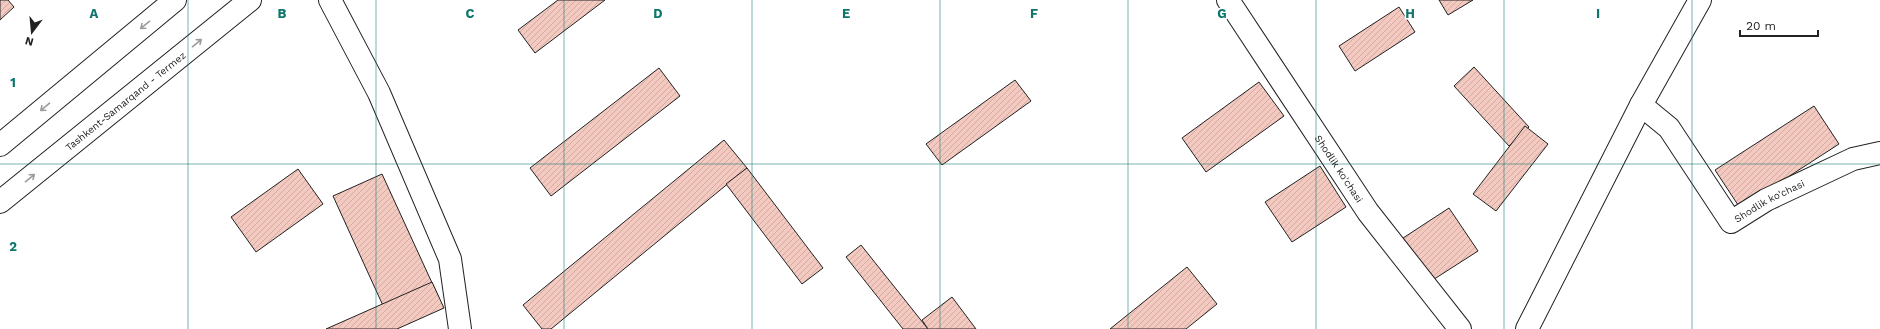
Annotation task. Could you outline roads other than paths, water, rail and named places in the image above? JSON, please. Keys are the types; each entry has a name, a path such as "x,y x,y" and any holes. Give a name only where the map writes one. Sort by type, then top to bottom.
{"main road":[{"path":"0,145 175,0"},
{"name":"Tashkent-Samarqand - Termez","path":"0,202 250,0"},
{"path":"330,0 379,93 450,259 460,329"},
{"name":"Shodlik ko'chasi","path":"1228,0 1368,212 1460,329"},
{"path":"1527,329 1641,105 1700,0"},
{"name":"Shodlik ko'chasi","path":"1641,105 1669,128 1731,222 1766,200 1853,159 1880,152"}]}
